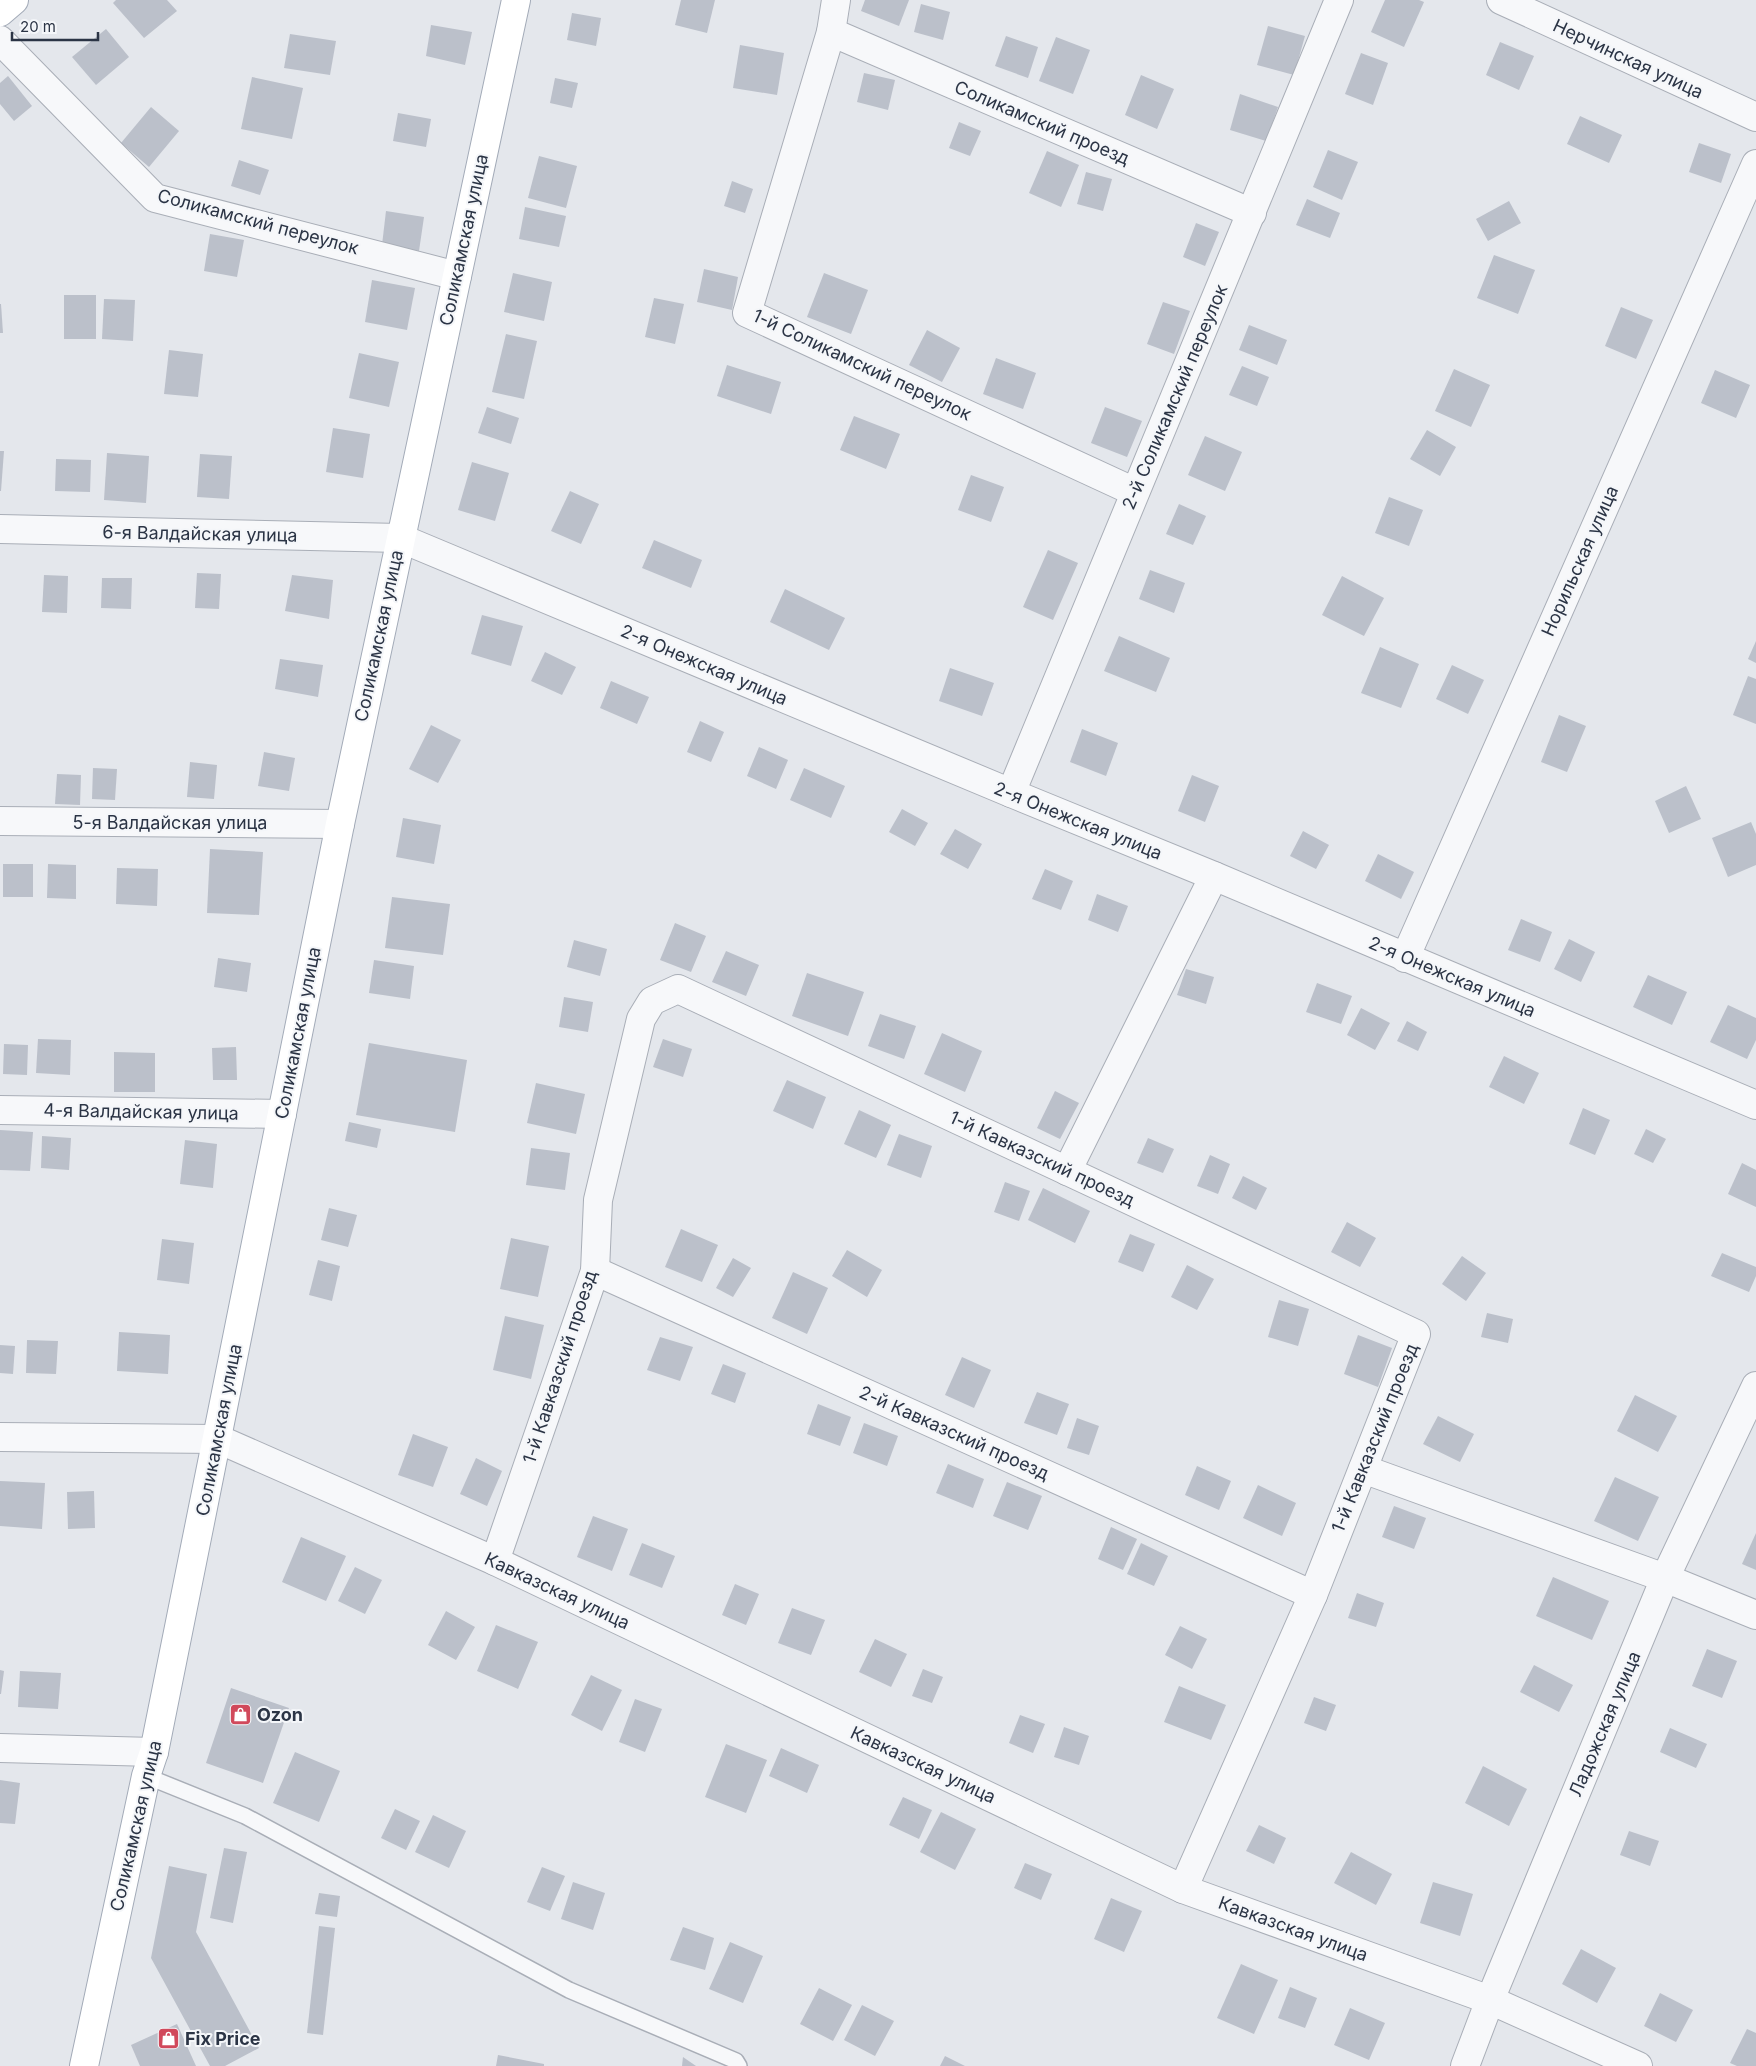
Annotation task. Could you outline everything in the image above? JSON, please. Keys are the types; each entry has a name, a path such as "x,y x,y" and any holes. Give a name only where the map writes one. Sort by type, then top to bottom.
{"main road":[{"path":"0,12 14,0"},
{"name":"Соликамская улица","path":"84,2066 218,1439 340,824 516,0"}],"street":[{"name":"1-й Соликамский переулок","path":"836,0 831,32 747,313 1135,492"},
{"name":"2-й Соликамский переулок","path":"1011,793 1339,0"},
{"name":"Нерчинская улица","path":"1501,0 1756,117"},
{"name":"Соликамский проезд","path":"831,32 1252,213"},
{"name":"Соликамский переулок","path":"0,40 155,198 457,276"},
{"name":"Норильская улица","path":"1405,958 1756,164"},
{"name":"6-я Валдайская улица","path":"0,530 400,538"},
{"name":"2-я Онежская улица","path":"400,538 1214,876 1405,958 1756,1104"},
{"name":"5-я Валдайская улица","path":"0,821 340,824"},
{"path":"1067,1171 1214,876"},
{"name":"1-й Кавказский проезд","path":"495,1561 595,1271 598,1200 641,1019 652,1001 678,989 1416,1334 1313,1595 1183,1889"},
{"name":"4-я Валдайская улица","path":"0,1110 282,1114"},
{"name":"2-й Кавказский проезд","path":"595,1271 1313,1595"},
{"name":"Ладожская улица","path":"1465,2066 1490,2000 1665,1578 1756,1386"},
{"path":"0,1437 218,1439"},
{"name":"Кавказская улица","path":"218,1439 495,1561 1183,1889 1490,2000 1638,2066"},
{"path":"1363,1469 1665,1578 1756,1615"},
{"path":"0,1748 150,1764"}],"lane":[{"path":"150,1764 569,1990 736,2062 739,2066"}],"building":[{"path":"116,0 167,0 177,11 144,38 113,3"},
{"path":"681,0 715,0 707,33 675,25"},
{"path":"865,0 909,0 899,26 861,11"},
{"path":"1385,0 1419,0 1424,2 1404,47 1371,32"},
{"path":"921,4 950,12 943,40 914,32"},
{"path":"572,13 601,18 596,46 567,40"},
{"path":"431,25 472,32 465,65 426,56"},
{"path":"1268,26 1305,36 1294,75 1257,65"},
{"path":"106,29 129,57 96,85 72,57"},
{"path":"290,34 336,41 330,75 284,68"},
{"path":"1006,36 1038,47 1028,78 995,66"},
{"path":"1056,37 1090,50 1073,94 1039,81"},
{"path":"1500,42 1534,56 1519,90 1486,75"},
{"path":"740,45 784,53 777,95 733,88"},
{"path":"1361,53 1388,63 1373,105 1345,94"},
{"path":"864,73 895,80 888,110 857,102"},
{"path":"1141,75 1174,89 1157,129 1125,115"},
{"path":"8,76 32,106 14,121 0,104 0,83"},
{"path":"252,77 303,88 292,139 241,129"},
{"path":"555,78 578,83 572,108 550,103"},
{"path":"1240,94 1278,107 1266,141 1230,130"},
{"path":"151,107 179,131 149,167 121,143"},
{"path":"398,113 431,119 426,147 393,141"},
{"path":"1580,116 1622,135 1609,163 1567,144"},
{"path":"959,122 981,131 970,156 949,148"},
{"path":"1699,143 1731,154 1721,183 1689,172"},
{"path":"1328,150 1358,162 1342,200 1313,187"},
{"path":"1047,151 1079,165 1061,207 1029,193"},
{"path":"539,156 577,166 566,208 528,198"},
{"path":"239,160 269,170 260,195 231,186"},
{"path":"1086,172 1112,179 1103,211 1077,204"},
{"path":"732,181 753,189 745,213 724,206"},
{"path":"1307,199 1340,213 1330,238 1296,225"},
{"path":"1509,201 1521,223 1488,241 1476,219"},
{"path":"525,207 566,216 559,247 519,239"},
{"path":"386,211 424,217 419,251 382,245"},
{"path":"1196,223 1219,232 1205,266 1183,257"},
{"path":"210,234 244,240 237,277 204,271"},
{"path":"1494,255 1535,270 1518,314 1477,298"},
{"path":"704,269 738,277 732,310 697,302"},
{"path":"513,273 552,282 544,321 504,312"},
{"path":"824,273 868,290 851,334 807,317"},
{"path":"372,280 415,288 407,330 365,322"},
{"path":"64,295 96,295 96,339 64,339"},
{"path":"654,298 684,304 675,344 645,337"},
{"path":"104,299 135,300 133,341 102,339"},
{"path":"1163,302 1190,311 1174,354 1147,344"},
{"path":"1,304 3,333 0,333"},
{"path":"1621,307 1653,320 1636,359 1605,346"},
{"path":"1249,325 1287,340 1277,365 1239,350"},
{"path":"927,330 960,348 942,382 909,365"},
{"path":"506,334 537,341 524,399 492,392"},
{"path":"169,350 203,354 198,397 164,394"},
{"path":"359,353 399,362 389,407 349,398"},
{"path":"996,358 1036,373 1023,409 983,394"},
{"path":"727,365 781,382 771,414 717,396"},
{"path":"1242,366 1269,377 1257,406 1229,395"},
{"path":"1454,369 1490,385 1471,427 1435,411"},
{"path":"1715,370 1750,385 1736,418 1701,403"},
{"path":"487,407 519,418 511,444 478,433"},
{"path":"1105,407 1142,421 1127,457 1091,443"},
{"path":"854,416 900,434 886,469 840,450"},
{"path":"333,428 370,434 363,478 326,472"},
{"path":"1427,430 1456,447 1440,476 1410,459"},
{"path":"1205,436 1242,452 1225,491 1188,475"},
{"path":"0,451 4,451 1,491 0,491"},
{"path":"107,453 149,456 146,503 104,500"},
{"path":"200,454 232,456 229,499 197,497"},
{"path":"56,459 91,460 90,492 55,491"},
{"path":"472,462 509,473 495,521 458,510"},
{"path":"971,475 1004,487 991,522 958,510"},
{"path":"570,491 599,504 581,544 551,531"},
{"path":"1389,497 1423,510 1409,546 1375,533"},
{"path":"1179,504 1206,516 1193,545 1166,534"},
{"path":"654,540 702,560 691,588 642,568"},
{"path":"1048,550 1078,563 1053,620 1023,607"},
{"path":"1150,570 1185,583 1174,613 1139,599"},
{"path":"197,573 221,574 219,609 195,608"},
{"path":"44,575 68,576 67,613 42,612"},
{"path":"292,575 333,580 329,619 285,611"},
{"path":"1342,576 1384,598 1364,636 1322,615"},
{"path":"102,578 132,578 131,609 101,608"},
{"path":"785,589 845,618 829,650 770,622"},
{"path":"482,615 523,626 511,666 471,654"},
{"path":"1119,636 1170,658 1156,692 1104,671"},
{"path":"1756,641 1756,663 1748,659"},
{"path":"1380,647 1419,664 1401,708 1361,693"},
{"path":"545,652 576,667 562,695 531,681"},
{"path":"280,659 323,665 318,697 275,689"},
{"path":"1452,665 1484,680 1468,714 1436,699"},
{"path":"950,668 994,683 982,716 939,701"},
{"path":"1748,676 1756,679 1756,724 1733,715"},
{"path":"611,681 649,697 637,724 600,708"},
{"path":"1559,715 1586,726 1567,772 1541,762"},
{"path":"700,721 724,732 711,762 687,752"},
{"path":"431,725 461,740 438,783 409,769"},
{"path":"1082,729 1118,743 1106,776 1070,762"},
{"path":"759,747 788,760 776,789 747,776"},
{"path":"264,752 295,758 289,791 258,786"},
{"path":"190,762 217,765 214,799 187,797"},
{"path":"93,768 117,769 115,800 92,799"},
{"path":"804,768 845,786 831,818 790,800"},
{"path":"57,774 81,775 80,805 55,804"},
{"path":"1192,775 1219,786 1205,822 1178,811"},
{"path":"1686,786 1701,819 1669,833 1655,801"},
{"path":"902,809 928,823 915,846 889,832"},
{"path":"403,818 441,825 434,864 396,857"},
{"path":"1751,822 1756,834 1756,865 1728,877 1712,838"},
{"path":"955,829 982,844 968,869 940,854"},
{"path":"1303,831 1329,845 1316,869 1290,856"},
{"path":"210,849 263,852 259,915 207,913"},
{"path":"1378,854 1414,872 1401,899 1365,881"},
{"path":"3,864 33,864 33,897 3,897"},
{"path":"48,864 76,865 76,899 47,898"},
{"path":"117,868 158,869 157,906 116,904"},
{"path":"1045,869 1073,881 1061,910 1032,899"},
{"path":"1097,894 1128,906 1118,932 1088,920"},
{"path":"392,897 450,904 443,955 385,948"},
{"path":"1521,919 1552,932 1540,962 1508,950"},
{"path":"675,923 706,936 691,972 660,960"},
{"path":"1569,939 1595,952 1581,982 1554,969"},
{"path":"574,940 607,949 600,976 567,967"},
{"path":"726,951 759,965 746,996 712,982"},
{"path":"218,958 251,963 247,992 214,987"},
{"path":"374,960 414,966 410,999 369,993"},
{"path":"1186,969 1214,977 1206,1004 1177,995"},
{"path":"807,973 864,992 848,1036 792,1016"},
{"path":"1648,975 1687,992 1672,1025 1633,1007"},
{"path":"1317,983 1352,996 1341,1024 1306,1012"},
{"path":"564,997 593,1002 588,1032 559,1027"},
{"path":"1728,1005 1756,1018 1756,1040 1747,1059 1710,1042"},
{"path":"1361,1008 1390,1023 1375,1050 1347,1035"},
{"path":"880,1014 916,1026 904,1059 868,1046"},
{"path":"1407,1021 1427,1032 1418,1051 1397,1041"},
{"path":"942,1033 982,1051 965,1092 924,1074"},
{"path":"38,1039 71,1040 70,1075 36,1073"},
{"path":"663,1039 692,1049 683,1077 653,1067"},
{"path":"369,1043 467,1060 455,1132 356,1115"},
{"path":"4,1044 28,1045 27,1075 3,1074"},
{"path":"236,1047 237,1080 213,1080 212,1048"},
{"path":"114,1052 155,1053 155,1092 114,1092"},
{"path":"1504,1056 1539,1073 1524,1104 1489,1087"},
{"path":"787,1080 826,1097 813,1129 773,1111"},
{"path":"536,1083 585,1094 576,1134 527,1123"},
{"path":"1055,1091 1079,1103 1060,1139 1037,1128"},
{"path":"1583,1108 1610,1120 1595,1155 1569,1144"},
{"path":"859,1110 891,1125 876,1158 844,1144"},
{"path":"349,1122 381,1129 377,1148 345,1141"},
{"path":"1646,1129 1666,1139 1653,1163 1634,1154"},
{"path":"0,1130 33,1132 30,1171 0,1170"},
{"path":"899,1134 932,1146 921,1178 887,1165"},
{"path":"42,1136 71,1138 69,1170 41,1168"},
{"path":"1148,1138 1174,1149 1163,1173 1137,1163"},
{"path":"185,1140 217,1144 213,1188 180,1184"},
{"path":"531,1148 570,1153 565,1190 526,1185"},
{"path":"1210,1155 1230,1164 1218,1194 1197,1186"},
{"path":"1742,1163 1756,1170 1756,1207 1728,1194"},
{"path":"1243,1176 1267,1188 1256,1210 1232,1198"},
{"path":"1005,1182 1030,1191 1019,1221 994,1212"},
{"path":"1043,1188 1090,1211 1075,1243 1028,1220"},
{"path":"329,1208 357,1215 348,1247 321,1240"},
{"path":"1347,1222 1376,1238 1360,1267 1331,1252"},
{"path":"681,1229 718,1245 702,1282 665,1267"},
{"path":"1130,1234 1155,1244 1143,1272 1118,1262"},
{"path":"511,1238 549,1246 538,1297 500,1289"},
{"path":"162,1239 194,1243 189,1284 157,1280"},
{"path":"847,1250 882,1270 867,1297 832,1276"},
{"path":"1722,1253 1756,1267 1756,1276 1749,1292 1711,1276"},
{"path":"1462,1256 1486,1273 1466,1301 1442,1284"},
{"path":"733,1258 751,1268 733,1297 716,1288"},
{"path":"318,1260 340,1266 332,1301 309,1295"},
{"path":"1187,1265 1214,1279 1197,1310 1171,1297"},
{"path":"793,1272 828,1288 807,1334 772,1318"},
{"path":"1279,1300 1309,1309 1298,1346 1268,1337"},
{"path":"1487,1313 1513,1319 1508,1343 1481,1337"},
{"path":"505,1316 544,1325 531,1379 493,1370"},
{"path":"119,1332 170,1335 168,1374 117,1371"},
{"path":"1358,1335 1392,1348 1378,1387 1344,1374"},
{"path":"660,1337 693,1347 680,1381 647,1370"},
{"path":"27,1340 58,1341 56,1374 26,1373"},
{"path":"0,1345 15,1346 13,1374 0,1373"},
{"path":"962,1357 991,1370 974,1408 945,1395"},
{"path":"723,1364 746,1373 735,1403 711,1394"},
{"path":"1037,1392 1069,1404 1057,1435 1024,1423"},
{"path":"1635,1395 1677,1416 1658,1452 1617,1431"},
{"path":"818,1404 851,1417 840,1446 807,1434"},
{"path":"1438,1416 1474,1434 1460,1462 1423,1444"},
{"path":"1077,1418 1099,1426 1089,1455 1067,1448"},
{"path":"864,1423 898,1436 887,1466 853,1453"},
{"path":"413,1434 448,1447 433,1487 398,1475"},
{"path":"476,1458 502,1471 487,1506 460,1494"},
{"path":"948,1464 984,1479 973,1508 936,1493"},
{"path":"1197,1466 1231,1481 1219,1510 1185,1495"},
{"path":"1615,1477 1659,1497 1638,1541 1594,1521"},
{"path":"0,1481 45,1483 42,1529 0,1526"},
{"path":"1007,1482 1042,1496 1028,1530 993,1516"},
{"path":"1258,1485 1296,1503 1282,1536 1243,1518"},
{"path":"94,1491 95,1528 68,1529 67,1492"},
{"path":"1394,1506 1426,1518 1414,1549 1382,1537"},
{"path":"593,1516 628,1529 612,1571 577,1557"},
{"path":"1111,1527 1137,1539 1123,1570 1098,1559"},
{"path":"1756,1533 1756,1570 1742,1564"},
{"path":"301,1537 346,1556 326,1601 282,1582"},
{"path":"642,1543 675,1556 662,1588 629,1575"},
{"path":"1141,1543 1168,1556 1154,1586 1127,1574"},
{"path":"355,1567 382,1580 365,1614 338,1601"},
{"path":"1553,1577 1609,1601 1592,1640 1536,1616"},
{"path":"735,1584 759,1594 746,1625 722,1615"},
{"path":"1357,1593 1384,1603 1376,1627 1348,1618"},
{"path":"792,1608 825,1620 811,1655 778,1643"},
{"path":"446,1611 475,1627 456,1660 428,1645"},
{"path":"496,1625 538,1642 518,1689 477,1671"},
{"path":"1180,1626 1207,1639 1192,1669 1165,1655"},
{"path":"875,1639 907,1654 891,1687 859,1672"},
{"path":"1707,1649 1737,1661 1722,1698 1692,1686"},
{"path":"1534,1665 1573,1685 1559,1712 1520,1692"},
{"path":"923,1669 943,1677 932,1703 912,1696"},
{"path":"0,1670 4,1671 1,1694 0,1694"},
{"path":"20,1671 61,1673 58,1709 18,1707"},
{"path":"591,1675 622,1690 602,1731 571,1715"},
{"path":"1179,1686 1226,1705 1211,1740 1164,1722"},
{"path":"231,1688 289,1708 263,1783 206,1763"},
{"path":"1314,1697 1336,1705 1326,1731 1304,1723"},
{"path":"635,1699 662,1709 645,1752 619,1742"},
{"path":"1020,1715 1045,1724 1033,1753 1009,1743"},
{"path":"1064,1727 1089,1736 1079,1765 1054,1757"},
{"path":"1670,1728 1707,1744 1696,1768 1660,1752"},
{"path":"726,1744 767,1760 746,1813 705,1797"},
{"path":"781,1748 819,1765 807,1793 769,1776"},
{"path":"295,1752 340,1771 319,1822 273,1803"},
{"path":"1483,1766 1527,1789 1509,1826 1465,1803"},
{"path":"0,1780 20,1783 15,1824 0,1823"},
{"path":"903,1797 932,1810 919,1839 889,1825"},
{"path":"395,1809 420,1821 406,1850 381,1838"},
{"path":"941,1812 976,1829 955,1870 920,1852"},
{"path":"433,1815 466,1831 449,1868 415,1852"},
{"path":"1259,1825 1286,1838 1274,1864 1246,1851"},
{"path":"1629,1831 1659,1841 1650,1866 1620,1855"},
{"path":"224,1848 247,1852 233,1923 210,1918"},
{"path":"1351,1852 1392,1874 1376,1905 1334,1883"},
{"path":"1025,1863 1052,1874 1041,1900 1014,1888"},
{"path":"169,1866 207,1874 196,1932 259,2048 225,2066 210,2066 151,1958"},
{"path":"542,1867 565,1876 550,1911 527,1902"},
{"path":"573,1882 605,1893 593,1930 561,1919"},
{"path":"1433,1882 1473,1894 1460,1936 1420,1923"},
{"path":"319,1893 340,1896 337,1917 315,1914"},
{"path":"1111,1898 1142,1911 1124,1952 1094,1939"},
{"path":"319,1926 335,1928 323,2035 307,2033"},
{"path":"683,1927 714,1938 705,1970 670,1960"},
{"path":"730,1942 763,1956 743,2003 709,1989"},
{"path":"1581,1949 1616,1968 1597,2003 1562,1984"},
{"path":"1241,1964 1278,1980 1254,2034 1217,2018"},
{"path":"1290,1987 1317,1998 1305,2028 1278,2018"},
{"path":"819,1988 852,2005 833,2041 800,2024"},
{"path":"1660,1993 1693,2010 1676,2042 1644,2026"},
{"path":"862,2005 894,2021 875,2056 844,2040"},
{"path":"1350,2008 1385,2023 1369,2060 1334,2045"},
{"path":"177,2024 196,2066 140,2066 131,2045"},
{"path":"1747,2029 1756,2033 1756,2066 1737,2066 1730,2063"},
{"path":"498,2055 544,2064 544,2066 496,2066"},
{"path":"945,2056 965,2066 940,2066"},
{"path":"683,2057 696,2066 682,2066"}],"place":[{"name":"Ozon","path":"241,1715"},
{"name":"Fix Price","path":"169,2039"}]}
